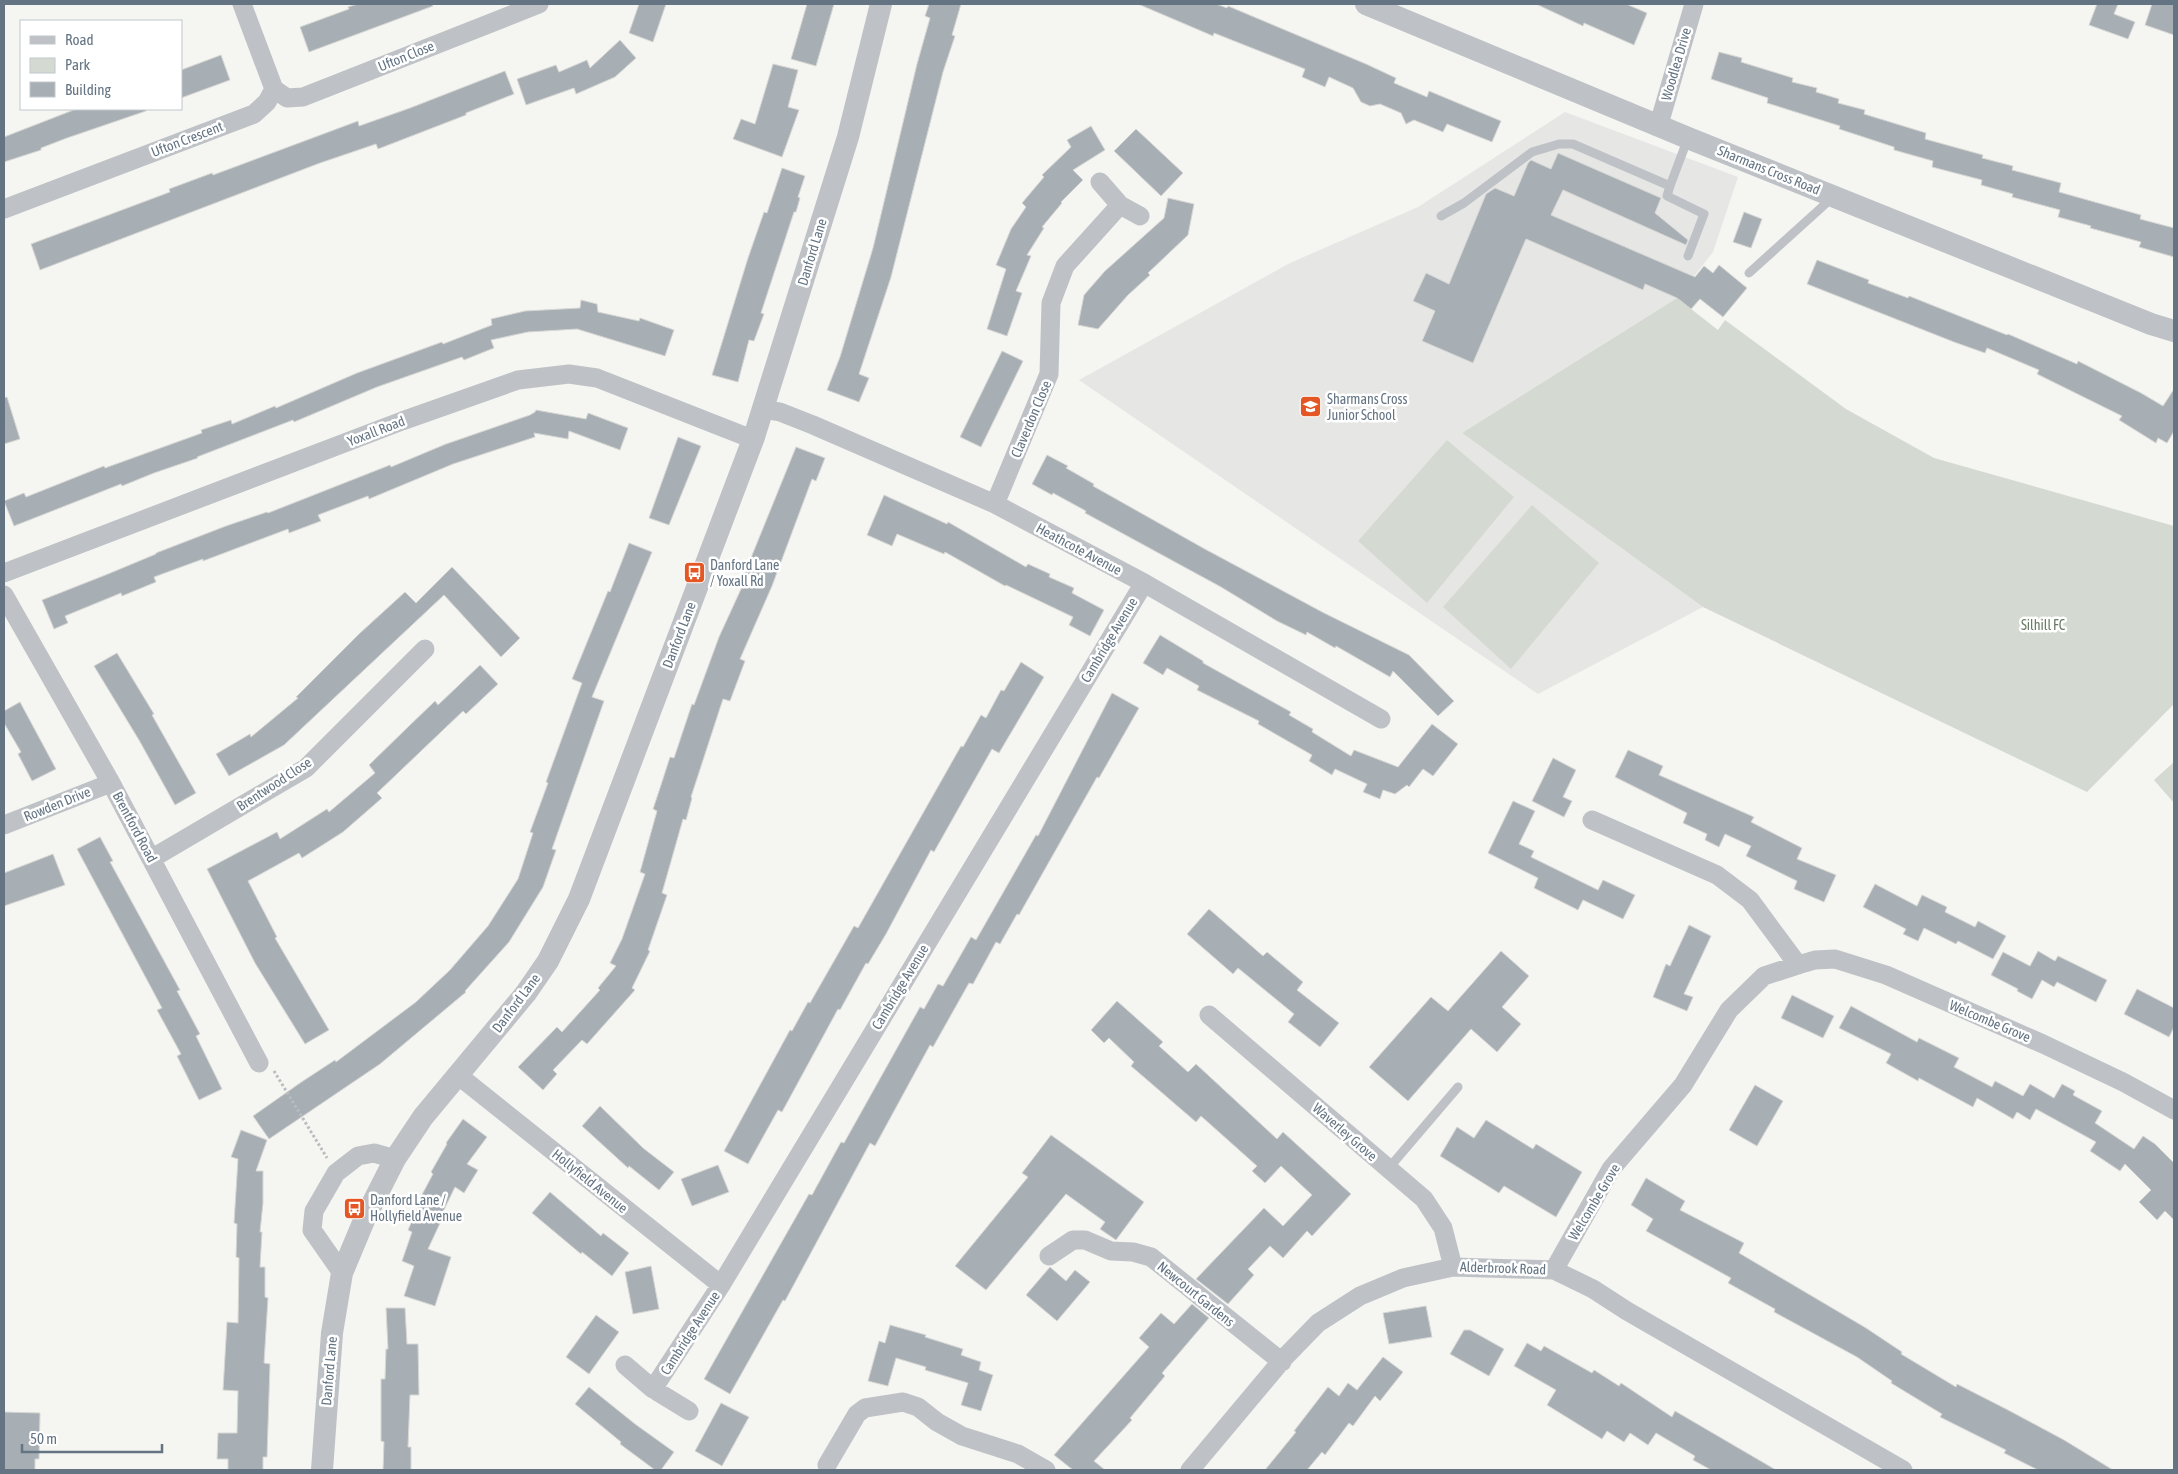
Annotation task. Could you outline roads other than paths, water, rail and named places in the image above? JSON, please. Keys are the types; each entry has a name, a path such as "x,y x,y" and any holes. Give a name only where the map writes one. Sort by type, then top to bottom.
{"street":[{"path":"242,4 274,89"},
{"name":"Ufton Close","path":"274,89 286,98 303,97 538,4"},
{"name":"Danford Lane","path":"322,1470 332,1333 342,1273 365,1218 395,1159 423,1117 526,993 548,961 566,928 754,437 848,137 881,4"},
{"name":"Sharmans Cross Road","path":"1366,4 1659,124 1688,138 2151,324 2174,331"},
{"name":"Woodlea Drive","path":"1659,124 1694,4"},
{"name":"Ufton Crescent","path":"4,209 254,114 267,102 274,89"},
{"path":"1100,182 1120,205 1140,216"},
{"name":"Claverdon Close","path":"995,504 1049,374 1051,303 1065,266 1120,205"},
{"name":"Yoxall Road","path":"4,573 518,380 569,374 597,378 742,435 754,437"},
{"name":"Heathcote Avenue","path":"763,409 780,412 813,424 995,504 1144,583 1381,719"},
{"name":"Cambridge Avenue","path":"653,1389 721,1285 1144,583"},
{"name":"Brentford Road","path":"4,595 111,783 259,1063"},
{"name":"Brentwood Close","path":"151,859 306,768 425,649"},
{"name":"Rowden Drive","path":"4,825 111,783"},
{"path":"1592,820 1717,875 1750,900 1798,964"},
{"name":"Welcombe Grove","path":"1554,1270 1611,1169 1683,1085 1729,1010 1764,976 1798,964 1815,960 1835,959 1886,976 2043,1044 2123,1082 2174,1110"},
{"name":"Waverley Grove","path":"1210,1015 1424,1199 1443,1228 1453,1267"},
{"name":"Hollyfield Avenue","path":"459,1076 721,1285"},
{"path":"342,1273 312,1230 314,1211 336,1173 358,1156 374,1153 395,1159"},
{"name":"Newcourt Gardens","path":"1049,1256 1073,1240 1086,1240 1111,1251 1133,1252 1151,1257 1282,1362"},
{"name":"Alderbrook Road","path":"1190,1470 1282,1362 1318,1323 1360,1296 1403,1278 1453,1267 1554,1270 1593,1289 1627,1311 1903,1470"},
{"name":"Cambridge Avenue","path":"625,1365 653,1389 689,1411"},
{"path":"827,1465 857,1414 865,1408 904,1402 918,1407 936,1422 962,1436 1018,1454 1046,1470"}],"lane":[{"path":"1688,138 1667,196 1704,214 1688,256"},
{"path":"1441,216 1464,203 1532,152 1559,144 1573,144 1670,186"},
{"path":"1749,273 1834,196"},
{"path":"1388,1169 1458,1087"}],"place":[{"name":"Sharmans Cross Junior School","path":"1311,407"},
{"name":"Danford Lane / Yoxall Rd","path":"694,573"},
{"name":"Danford Lane / Hollyfield Avenue","path":"354,1208"}],"park label":[{"name":"Silhill FC","path":"2043,625"}]}
